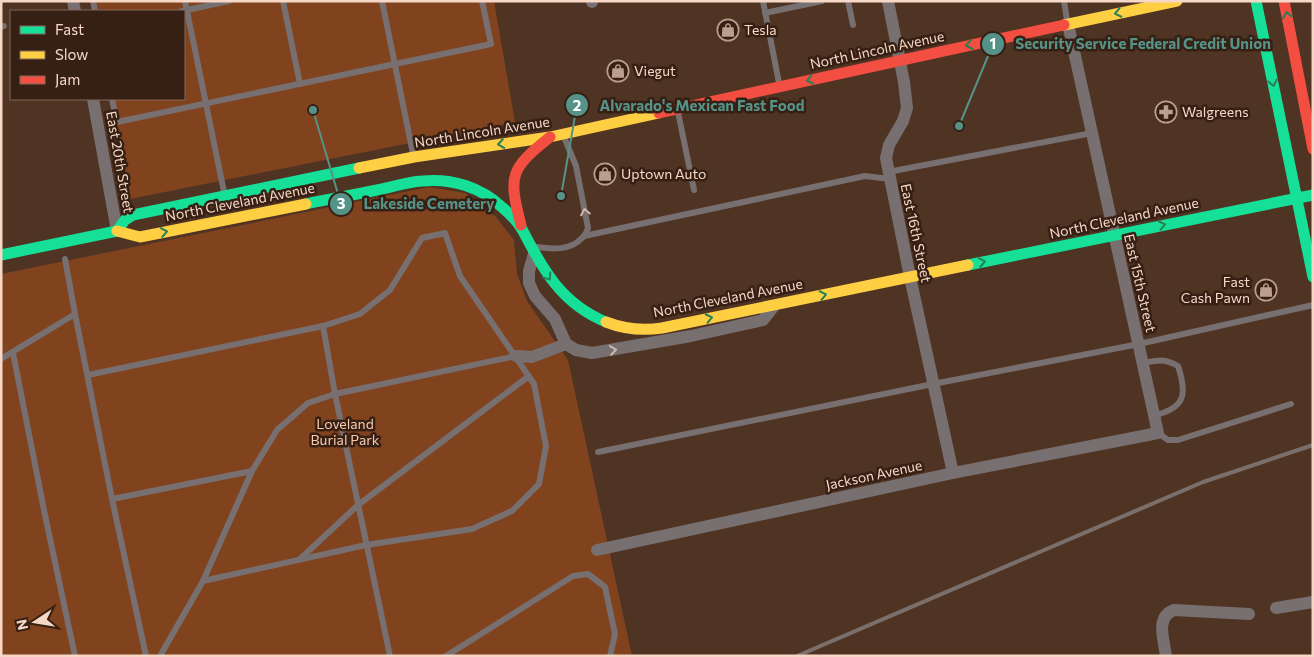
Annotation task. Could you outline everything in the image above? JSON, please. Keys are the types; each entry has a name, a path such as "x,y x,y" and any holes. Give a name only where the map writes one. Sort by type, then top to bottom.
{"highway":[{"name":"North Lincoln Avenue","path":"117,231 125,220 133,215 225,195 414,157 550,137 1177,1"},
{"path":"1256,1 1313,277"},
{"path":"1284,1 1304,89 1313,149"},
{"path":"522,229 514,196 513,182 516,169 524,159 550,137"},
{"name":"North Cleveland Avenue","path":"117,231 128,236 140,237 422,181 446,181 470,187 484,193 498,203 522,229 532,250 554,285 577,306 604,322 642,330 662,328 1313,194"},
{"path":"1,255 117,231"}],"street":[{"name":"East 16th Street","path":"888,1 905,87 907,108 903,121 889,145 886,158 953,473"},
{"name":"East 15th Street","path":"1068,24 1158,433"},
{"name":"East 20th Street","path":"93,100 117,231"},
{"path":"532,250 529,271 530,283 535,296 555,319 566,344 576,350 592,353 691,336 763,320 775,304"},
{"path":"516,356 532,358 566,344"},
{"name":"Jackson Avenue","path":"597,550 953,473 1158,433"},
{"path":"1276,608 1313,602"},
{"path":"1166,656 1162,621 1168,612 1174,610 1249,614"}],"lane":[{"path":"185,11 229,1"},
{"path":"283,1 300,84"},
{"path":"382,1 414,157"},
{"path":"112,100 117,122 491,44 482,1"},
{"path":"763,1 780,87"},
{"path":"765,13 822,1"},
{"path":"848,1 853,25"},
{"path":"1064,1 1068,24"},
{"path":"185,15 225,195"},
{"path":"678,109 694,190"},
{"path":"584,236 865,176 889,176 1092,133"},
{"path":"532,250 570,246 583,238 588,228 576,166 563,134"},
{"path":"88,375 323,326 360,314 390,290 422,238 445,233 460,276 534,384 546,446 539,484 512,511 472,529 366,545 203,581"},
{"path":"65,259 112,498 146,656"},
{"path":"598,452 1139,344 1313,305"},
{"path":"1,359 75,314"},
{"path":"323,326 335,394 390,656"},
{"path":"13,352 75,656"},
{"path":"160,656 203,581 252,471 278,430 308,403 335,394 516,356"},
{"path":"1143,363 1159,360 1170,361 1178,366 1181,376 1183,389 1181,401 1164,413 1155,415"},
{"path":"299,560 358,505 529,376"},
{"path":"1158,433 1168,440 1178,440 1291,404"},
{"path":"112,498 252,471"},
{"path":"446,656 573,576 588,574 604,587 615,634 610,656"}],"green space":[{"path":"92,1 494,1 515,122 130,199 111,100 185,100 185,10 94,10"},
{"name":"Loveland Burial Park","path":"429,187 465,193 496,217 514,240 517,274 527,301 568,360 632,656 1,656 1,274"}],"railway":[{"path":"797,656 1203,482 1313,445"}],"traffic: fast":[{"path":"1256,1 1313,277"},
{"path":"1,255 117,231 125,220 133,215 359,168"},
{"path":"306,204 405,183 433,180 455,183 476,189 494,201 516,221 546,272 566,296 577,306 606,322"},
{"path":"968,265 1313,195"}],"traffic: slow":[{"path":"1064,25 1177,1"},
{"path":"359,168 414,157 550,137 659,113"},
{"path":"117,231 140,237 306,204"},
{"path":"606,322 633,329 662,328 968,265"}],"traffic: jam":[{"path":"1284,1 1313,149"},
{"path":"659,113 1064,25"},
{"path":"521,225 514,195 516,174 527,157 550,137"}],"place":[{"name":"Tesla","path":"728,30"},
{"name":"Viegut","path":"618,71"},
{"name":"Lakeside Cemetery","path":"313,110"},
{"name":"Walgreens","path":"1166,112"},
{"name":"Security Service Federal Credit Union","path":"959,126"},
{"name":"Uptown Auto","path":"605,174"},
{"name":"Alvarado's Mexican Fast Food","path":"561,196"},
{"name":"Fast Cash Pawn","path":"1266,290"}]}
